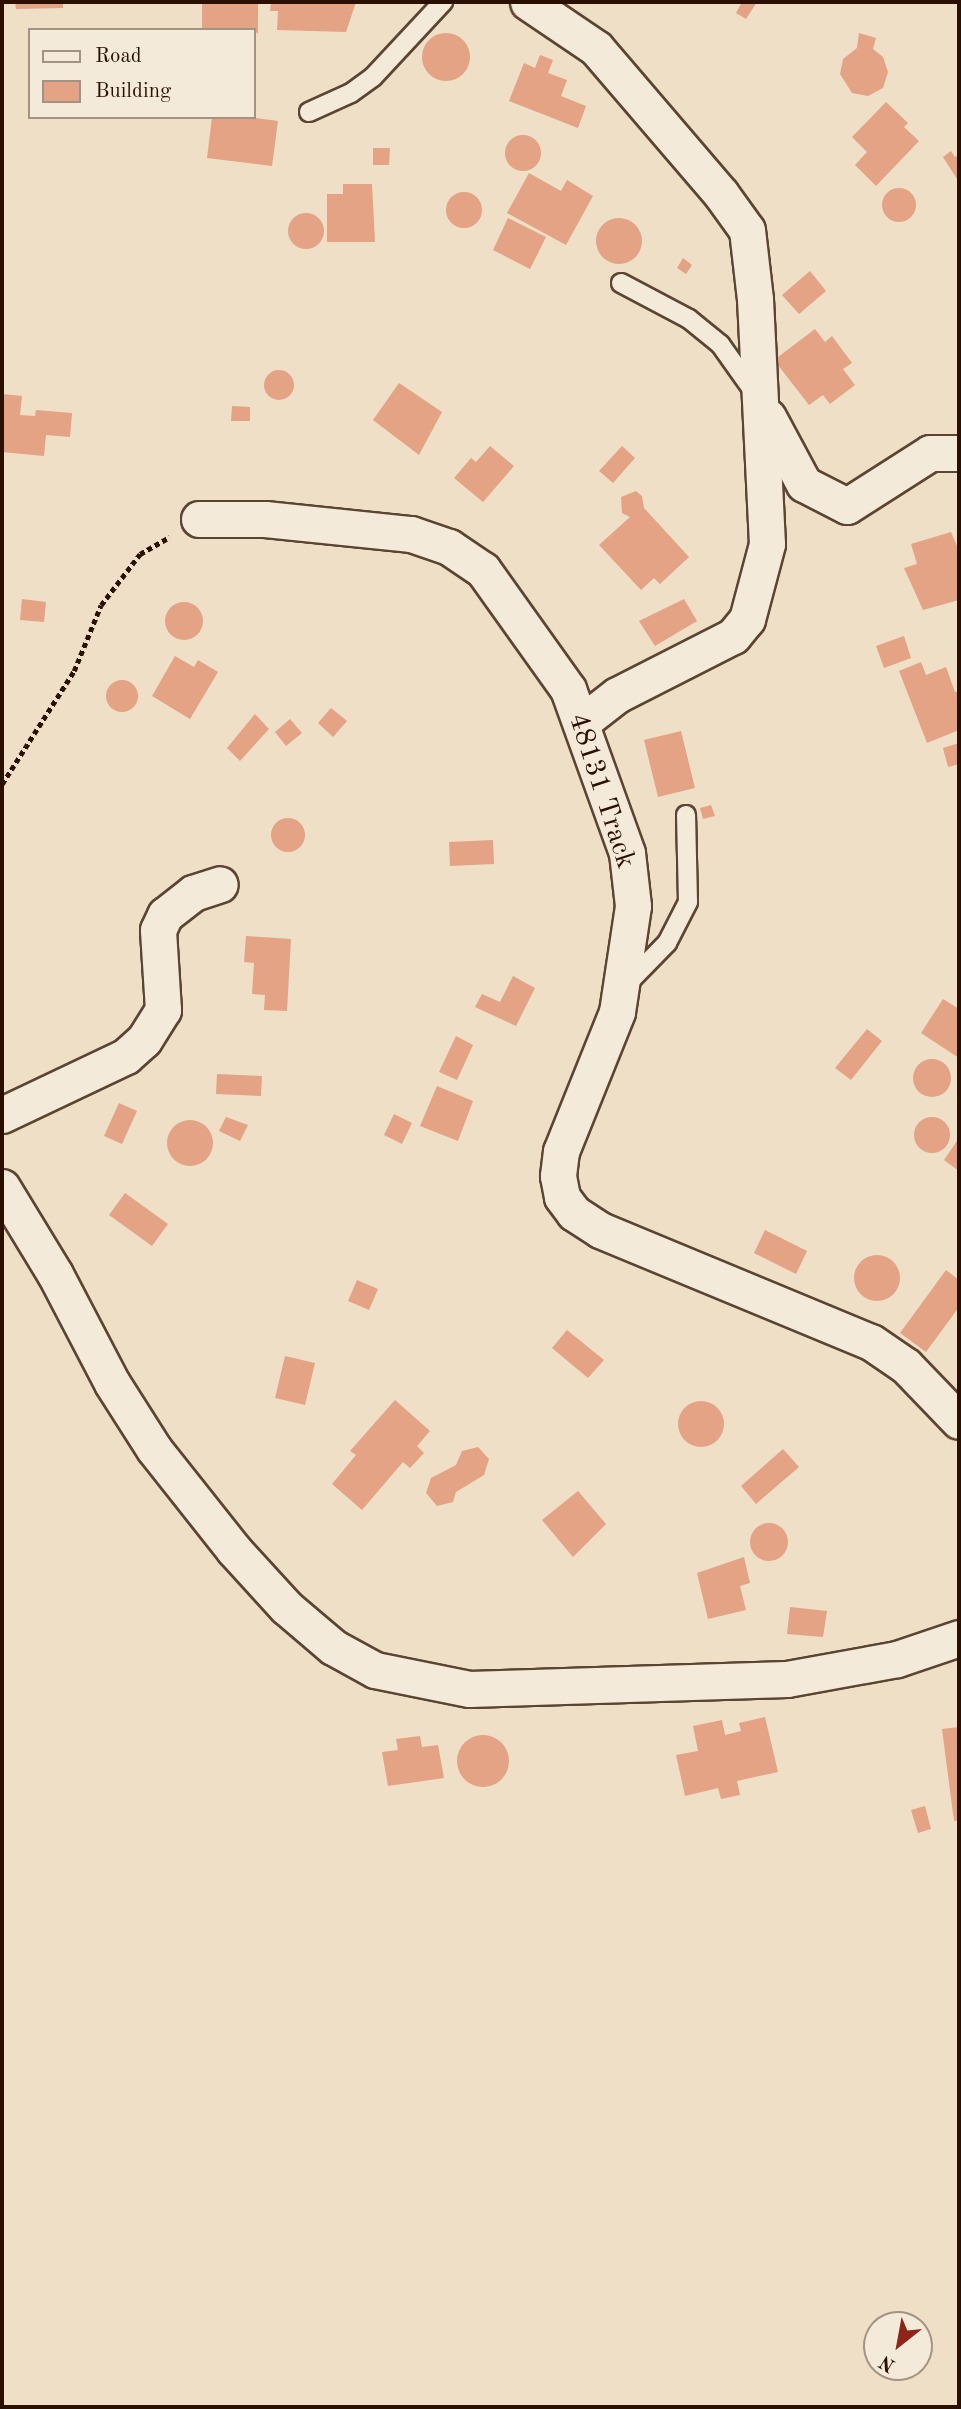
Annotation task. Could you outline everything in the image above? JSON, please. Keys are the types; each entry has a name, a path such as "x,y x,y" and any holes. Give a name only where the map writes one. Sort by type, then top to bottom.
{"street":[{"path":"528,2 596,48 747,230 754,299 756,395 763,422 767,544 747,619 733,636 617,695 581,723"},
{"path":"756,395 804,484 848,506 930,453 959,453"},
{"name":"48131 Track","path":"199,519 351,526 411,534 449,547 483,570 568,689 627,853 633,906 617,1012 561,1151 558,1176 562,1197 574,1213 600,1230 871,1342 906,1366 959,1421"},
{"path":"2,1115 126,1056 144,1040 163,1010 158,930 165,915 193,893 220,884"},
{"path":"2,1187 55,1274 111,1384 154,1449 234,1550 286,1607 333,1647 375,1671 468,1689 787,1679 897,1659 959,1638"}],"lane":[{"path":"309,112 351,93 373,77 443,2"},
{"path":"621,284 689,319 720,344 756,395"},
{"path":"621,989 667,943 688,901 686,815"}],"path":[{"path":"2,784 74,671 101,605 140,554 199,519"}],"building":[{"path":"15,2 63,2 63,8 16,9"},
{"path":"202,2 258,2 258,34 256,28 202,28"},
{"path":"271,2 356,2 346,32 277,30 278,11 270,11"},
{"path":"742,2 757,2 746,19 736,13"},
{"path":"446,33 463,40 470,57 463,74 446,81 429,74 422,57 429,40"},
{"path":"859,33 876,38 873,49 883,57 888,72 883,88 868,96 852,93 840,74 843,59 857,48"},
{"path":"540,55 553,60 548,73 567,80 561,96 586,106 578,128 509,101 524,63 535,68"},
{"path":"886,102 908,123 904,127 919,141 876,186 855,165 867,152 852,137"},
{"path":"256,118 278,121 272,166 207,158 212,119"},
{"path":"523,135 536,140 541,153 536,166 523,171 510,166 505,153 510,140"},
{"path":"373,148 390,148 389,165 373,165"},
{"path":"951,151 955,157 959,155 957,179 943,157"},
{"path":"529,173 561,191 567,180 593,196 566,245 507,213"},
{"path":"343,184 372,184 375,242 327,242 327,194 343,194"},
{"path":"899,188 911,193 916,205 911,217 899,222 887,217 882,205 887,193"},
{"path":"464,192 477,197 482,210 477,223 464,228 451,223 446,210 451,197"},
{"path":"306,213 318,219 324,231 318,243 306,249 294,243 288,231 294,219"},
{"path":"508,218 546,237 530,269 493,250"},
{"path":"619,218 635,225 642,241 635,257 619,264 603,257 596,241 603,225"},
{"path":"683,258 692,265 686,274 677,268"},
{"path":"810,271 826,291 799,314 782,295"},
{"path":"815,329 825,342 832,336 852,363 843,369 855,385 830,404 823,395 809,405 774,360"},
{"path":"279,370 290,374 294,385 290,396 279,400 268,396 264,385 268,374"},
{"path":"399,383 442,412 419,455 373,420"},
{"path":"2,394 22,396 20,415 35,416 36,410 72,413 70,437 46,435 44,456 2,452"},
{"path":"232,406 250,407 250,421 231,421"},
{"path":"490,446 514,466 483,502 454,478 471,458 476,462"},
{"path":"622,446 635,458 613,483 599,471"},
{"path":"636,491 642,496 644,508 689,557 660,584 654,578 641,590 599,545 630,517 622,513 621,497"},
{"path":"951,532 959,551 959,600 923,610 904,568 917,564 911,544"},
{"path":"22,599 46,602 44,622 20,620"},
{"path":"684,599 697,621 655,646 639,621"},
{"path":"184,602 197,608 203,621 197,634 184,640 171,634 165,621 171,608"},
{"path":"904,636 911,658 884,668 876,646"},
{"path":"175,656 194,667 198,660 218,672 190,719 152,696"},
{"path":"921,662 926,675 946,667 955,692 959,691 959,730 927,743 899,671"},
{"path":"122,680 133,685 138,696 133,707 122,712 111,707 106,696 111,685"},
{"path":"331,708 347,721 333,737 318,723"},
{"path":"255,714 269,729 240,761 227,748"},
{"path":"290,719 302,733 286,746 275,732"},
{"path":"681,731 695,788 658,797 644,740"},
{"path":"959,743 959,764 948,767 943,748"},
{"path":"711,805 715,816 703,819 700,808"},
{"path":"288,818 300,823 305,835 300,847 288,852 276,847 271,835 276,823"},
{"path":"493,840 494,864 450,866 449,842"},
{"path":"246,936 291,939 287,1011 264,1010 265,995 252,994 254,963 244,962"},
{"path":"513,976 535,988 516,1026 475,1007 482,994 500,1002"},
{"path":"943,999 959,1009 959,1058 921,1033"},
{"path":"867,1029 882,1041 851,1080 835,1068"},
{"path":"456,1036 473,1045 457,1080 439,1072"},
{"path":"932,1059 946,1064 951,1078 946,1092 932,1097 918,1092 913,1078 918,1064"},
{"path":"217,1074 262,1076 261,1096 216,1094"},
{"path":"437,1086 473,1101 458,1141 420,1126"},
{"path":"119,1103 137,1111 122,1144 104,1136"},
{"path":"394,1114 412,1123 402,1144 384,1135"},
{"path":"226,1117 248,1125 240,1141 219,1131"},
{"path":"932,1117 945,1122 950,1135 945,1148 932,1153 919,1148 914,1135 919,1122"},
{"path":"190,1120 206,1127 213,1143 206,1159 190,1166 174,1159 167,1143 174,1127"},
{"path":"959,1138 959,1171 944,1160"},
{"path":"125,1193 168,1224 152,1246 109,1215"},
{"path":"765,1230 807,1251 796,1274 754,1253"},
{"path":"877,1255 893,1262 900,1278 893,1294 877,1301 861,1294 854,1278 861,1262"},
{"path":"946,1270 959,1280 959,1307 926,1352 900,1333"},
{"path":"357,1280 378,1289 369,1310 348,1301"},
{"path":"567,1330 604,1360 588,1378 552,1348"},
{"path":"285,1356 315,1363 305,1405 275,1398"},
{"path":"395,1400 430,1431 417,1446 424,1453 410,1468 403,1462 362,1510 332,1484 356,1455 350,1451"},
{"path":"701,1401 717,1408 724,1424 717,1440 701,1447 685,1440 678,1424 685,1408"},
{"path":"478,1447 489,1459 484,1475 456,1492 453,1502 437,1506 426,1493 431,1478 456,1465 462,1451"},
{"path":"783,1449 799,1467 756,1504 741,1486"},
{"path":"578,1491 606,1524 573,1557 542,1520"},
{"path":"769,1523 783,1528 788,1542 783,1556 769,1561 755,1556 750,1542 755,1528"},
{"path":"744,1557 750,1583 740,1586 746,1610 708,1619 697,1573"},
{"path":"790,1607 827,1611 823,1637 787,1634"},
{"path":"765,1717 778,1772 737,1781 740,1795 721,1799 718,1788 685,1796 676,1755 698,1751 693,1726 722,1720 725,1735 741,1731 739,1723"},
{"path":"959,1727 959,1820 954,1821 942,1729"},
{"path":"483,1735 493,1737 501,1743 507,1751 507,1771 501,1779 493,1785 483,1787 473,1785 465,1779 459,1771 457,1761 459,1751 465,1743 473,1737"},
{"path":"420,1736 422,1747 438,1745 444,1778 388,1786 382,1752 398,1750 396,1739"},
{"path":"925,1806 931,1829 918,1833 911,1810"}]}
